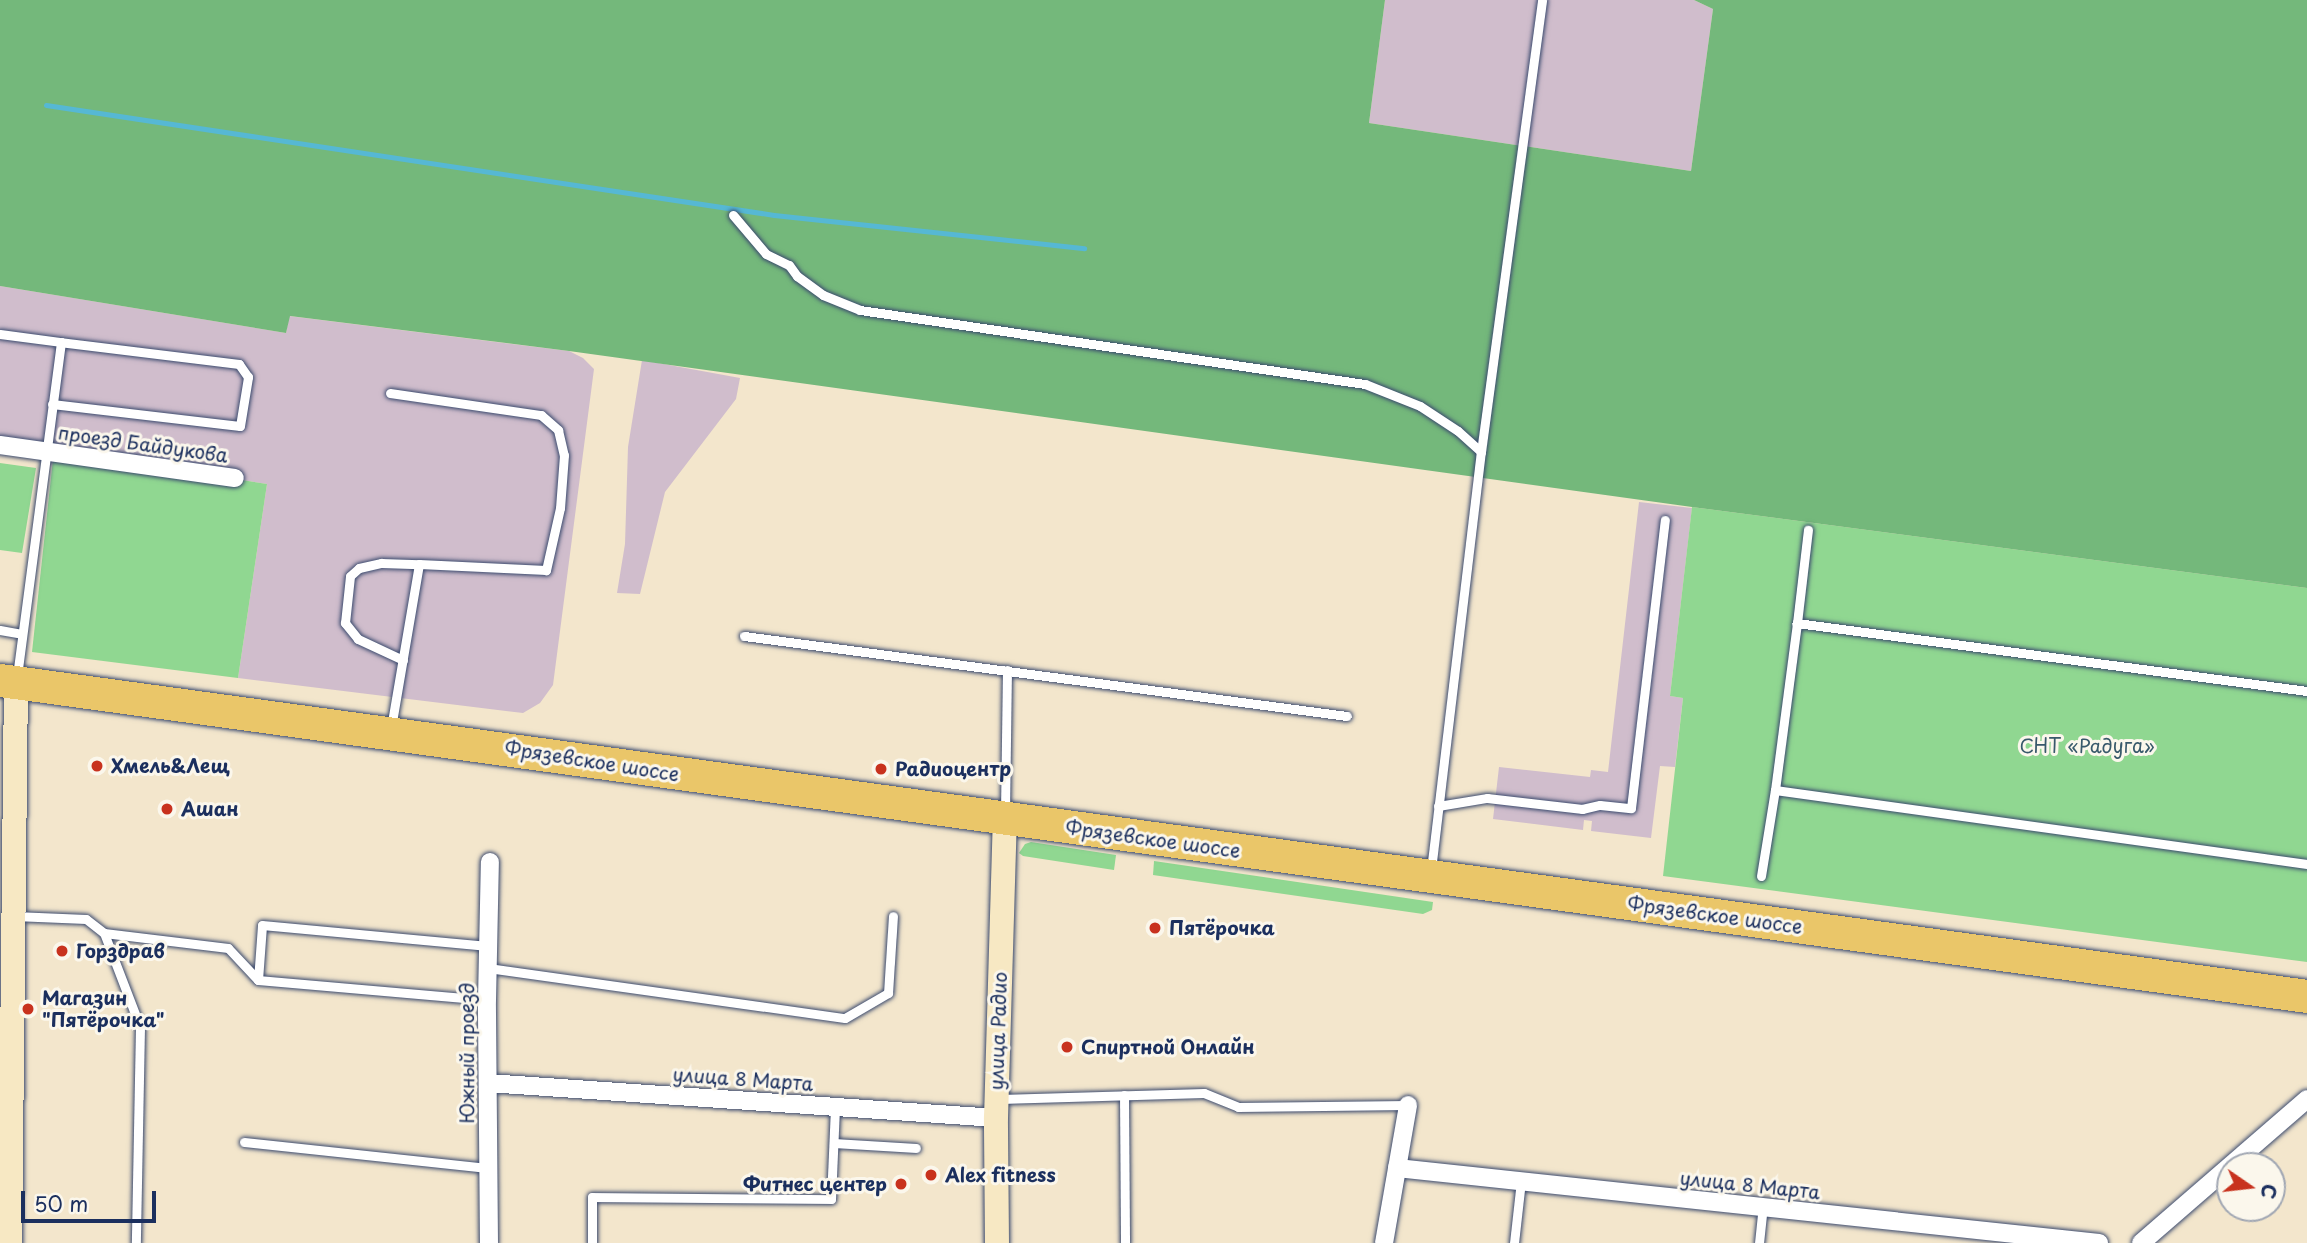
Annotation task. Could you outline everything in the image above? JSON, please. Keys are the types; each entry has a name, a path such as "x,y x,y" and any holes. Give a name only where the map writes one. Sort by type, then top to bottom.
{"highway":[{"name":"Фрязевское шоссе","path":"8,681 2307,996"}],"main road":[{"path":"8,681 6,787 12,916 5,1165 10,1243"},
{"name":"улица Радио","path":"997,1243 996,1108 1005,818"}],"street":[{"name":"проезд Байдукова","path":"0,445 235,478"},
{"name":"Южный проезд","path":"489,1243 487,1000 490,862"},
{"name":"улица 8 Марта","path":"488,1083 835,1106 996,1108"},
{"path":"2141,1243 2307,1099"},
{"path":"1384,1243 1408,1105"},
{"name":"улица 8 Марта","path":"1397,1167 1763,1207 2010,1238 2099,1243"}],"lane":[{"path":"1430,876 1481,452 1542,0"},
{"path":"733,215 766,254 789,265 797,276 823,295 860,310 1365,384 1420,406 1458,431 1481,452"},
{"path":"0,334 239,364 247,377 240,426 52,404"},
{"path":"45,451 61,342"},
{"path":"390,393 541,415 558,430 564,455 560,508 546,570 381,563 359,568 350,576 345,623 358,639 403,660"},
{"name":"проезд Байдукова","path":"8,681 22,634 45,451"},
{"path":"1438,806 1487,798 1582,809 1600,805 1631,808 1665,520"},
{"path":"1761,876 1775,790 1808,530"},
{"path":"390,732 419,564"},
{"path":"1797,623 2307,691"},
{"path":"0,630 22,634"},
{"path":"744,636 1347,716"},
{"path":"1005,818 1007,670"},
{"path":"1775,790 2307,864"},
{"path":"12,916 86,919 104,933 228,948 258,981 487,1000"},
{"path":"488,968 845,1018 888,993 893,916"},
{"path":"258,981 262,926 488,946"},
{"path":"104,933 140,1027 136,1243"},
{"path":"996,1108 1124,1095 1204,1093 1238,1107 1408,1105"},
{"path":"1124,1095 1125,1243"},
{"path":"592,1243 592,1197 831,1199 835,1106"},
{"path":"244,1142 488,1168"},
{"path":"834,1143 916,1148"},
{"path":"1514,1243 1521,1181"},
{"path":"1759,1243 1763,1207"}],"shaded area":[{"path":"1385,0 1694,0 1713,9 1691,171 1369,123"},
{"path":"0,286 286,333 289,316 569,351 583,358 594,369 553,685 540,703 523,713 238,678 267,484 0,442"},
{"path":"642,360 740,378 736,399 665,492 640,594 617,593 625,544 628,447"},
{"path":"1639,502 1692,508 1670,696 1683,698 1675,767 1660,766 1651,838 1591,831 1592,821 1584,820 1583,830 1493,819 1499,767 1590,777 1591,770 1608,772"}],"green space":[{"path":"0,0 1385,0 1369,123 1691,171 1713,9 1694,0 2307,0 2307,588 1692,507 569,351 290,316 286,333 0,286"},
{"path":"54,450 267,484 238,678 32,652"},
{"path":"0,463 36,468 22,553 0,550"},
{"name":"СНТ «Радуга»","path":"1692,507 2307,588 2307,962 1663,876 1683,698 1670,696"},
{"path":"1031,842 1116,855 1114,870 1023,856 1019,853 1025,844"},
{"path":"1154,861 1433,902 1432,910 1423,914 1153,875"}],"waterway":[{"path":"46,105 774,215 1084,248"}],"place":[{"name":"Хмель&Лещ","path":"97,766"},
{"name":"Радиоцентр","path":"881,769"},
{"name":"Ашан","path":"167,809"},
{"name":"Пятёрочка","path":"1155,928"},
{"name":"Горздрав","path":"62,951"},
{"name":"Магазин \"Пятёрочка\"","path":"28,1009"},
{"name":"Спиртной Онлайн","path":"1067,1047"},
{"name":"Alex fitness","path":"931,1175"},
{"name":"Фитнес центер","path":"901,1184"}]}
